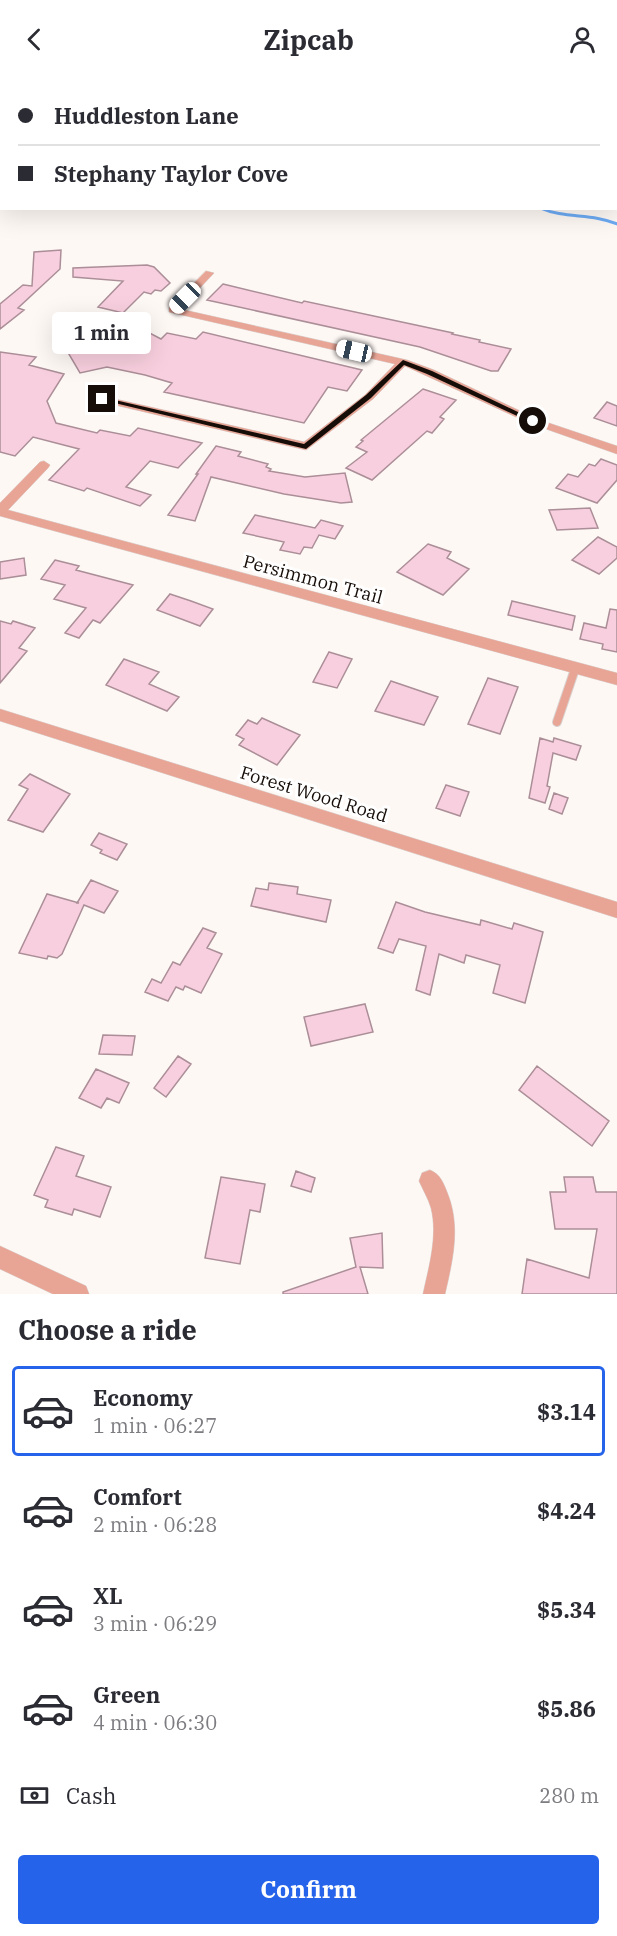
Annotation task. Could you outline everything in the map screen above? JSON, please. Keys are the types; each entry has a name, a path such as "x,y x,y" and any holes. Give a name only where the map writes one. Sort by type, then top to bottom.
{"street":[{"path":"209,273 172,310 403,362 430,372 533,421 617,450"},
{"path":"102,399 306,446 369,397 403,362"},
{"path":"0,512 44,465"},
{"name":"Persimmon Trail","path":"0,512 617,680"},
{"name":"Forest Wood Road","path":"0,715 617,910"},
{"path":"430,1181 441,1199 445,1223 442,1255 434,1294"},
{"path":"0,1257 78,1294"}],"lane":[{"path":"403,78 421,78"},
{"path":"557,722 575,669"}],"building":[{"path":"61,250 60,269 18,308 24,310 0,329 0,304 23,285 32,286 34,252"},
{"path":"147,265 154,267 170,283 161,291 155,290 151,294 144,292 123,313 98,307 123,281 73,277 73,268"},
{"path":"223,284 302,303 304,301 453,333 511,349 498,371 491,371 420,347 207,300"},
{"path":"126,316 136,326 161,339 167,333 196,339 203,332 362,370 347,391 328,387 304,423 164,392 172,383 145,375 107,367 80,373 63,344 100,351 84,333 93,330 89,326"},
{"path":"0,352 36,357 29,365 64,374 47,401 56,423 97,433 100,430 130,436 138,428 202,443 178,468 150,461 126,487 151,495 140,506 87,488 84,491 49,480 79,449 33,437 15,456 0,452"},
{"path":"423,389 456,400 440,417 444,419 432,433 427,431 372,480 346,468 367,452 356,447 363,441 361,440"},
{"path":"607,402 617,406 617,426 594,418"},
{"path":"216,446 241,452 238,456 268,464 266,467 271,469 269,471 305,477 345,473 352,502 341,503 284,494 211,477 195,521 168,515"},
{"path":"601,459 617,465 617,480 597,503 556,488 568,474 578,477 589,464 595,466"},
{"path":"590,508 598,528 557,530 549,510"},
{"path":"255,515 315,528 321,520 343,526 335,539 319,535 312,548 304,547 300,554 280,550 284,542 243,533"},
{"path":"598,537 617,547 617,558 599,574 572,560"},
{"path":"428,544 451,552 447,558 469,569 443,595 397,572"},
{"path":"24,558 26,575 0,579 0,562"},
{"path":"55,560 79,566 76,570 133,585 100,623 93,620 79,638 65,633 86,608 54,599 65,585 41,579"},
{"path":"170,594 213,609 200,626 157,610"},
{"path":"512,601 575,616 572,630 508,615"},
{"path":"610,609 617,610 617,652 602,649 603,644 580,639 584,623 606,628"},
{"path":"0,621 11,624 13,621 35,628 19,648 27,651 0,683"},
{"path":"329,652 352,659 337,688 313,682"},
{"path":"124,659 159,672 149,684 179,697 167,711 106,685"},
{"path":"488,678 518,687 500,734 468,724"},
{"path":"391,681 438,697 424,725 375,711"},
{"path":"262,718 300,735 277,765 239,745 244,739 236,735 248,720 257,724"},
{"path":"540,738 553,742 554,738 581,746 576,760 553,753 547,786 550,787 545,803 529,798"},
{"path":"30,774 70,794 43,832 8,820 28,789 19,785"},
{"path":"446,785 469,792 460,816 436,808"},
{"path":"554,793 568,798 562,814 549,809"},
{"path":"99,833 127,844 117,860 100,853 102,850 91,845"},
{"path":"91,880 118,891 104,913 84,905 62,954 57,958 48,956 47,959 19,953 47,894 77,903"},
{"path":"269,883 298,887 297,894 331,900 326,922 251,906 256,888 268,890"},
{"path":"396,902 425,912 480,925 481,920 512,929 514,923 543,932 525,1003 493,993 500,965 466,955 464,963 439,954 430,995 416,990 426,946 399,939 393,953 378,948"},
{"path":"203,928 216,933 207,948 222,954 201,993 185,986 183,990 176,987 168,1001 145,992 152,979 161,983 173,962 180,965"},
{"path":"365,1004 373,1032 311,1046 304,1017"},
{"path":"103,1035 135,1036 132,1055 99,1054"},
{"path":"178,1056 191,1064 166,1097 154,1088"},
{"path":"537,1066 609,1121 592,1146 519,1090"},
{"path":"96,1069 129,1083 119,1103 107,1098 101,1108 79,1098"},
{"path":"56,1147 84,1156 76,1176 111,1187 100,1217 74,1209 72,1215 45,1207 48,1200 34,1195"},
{"path":"296,1171 315,1178 311,1192 291,1186"},
{"path":"221,1177 265,1184 260,1212 250,1210 240,1264 205,1258"},
{"path":"564,1177 593,1177 596,1192 617,1192 617,1294 522,1294 527,1259 589,1278 597,1229 555,1229 550,1192 566,1192"},
{"path":"382,1233 383,1268 360,1267 368,1294 283,1294 283,1292 356,1267 350,1238"}],"waterway":[{"path":"546,210 559,214 598,218 617,224"}],"route":[{"path":"102,399 306,446 369,397 403,362 430,372 533,421"}]}
